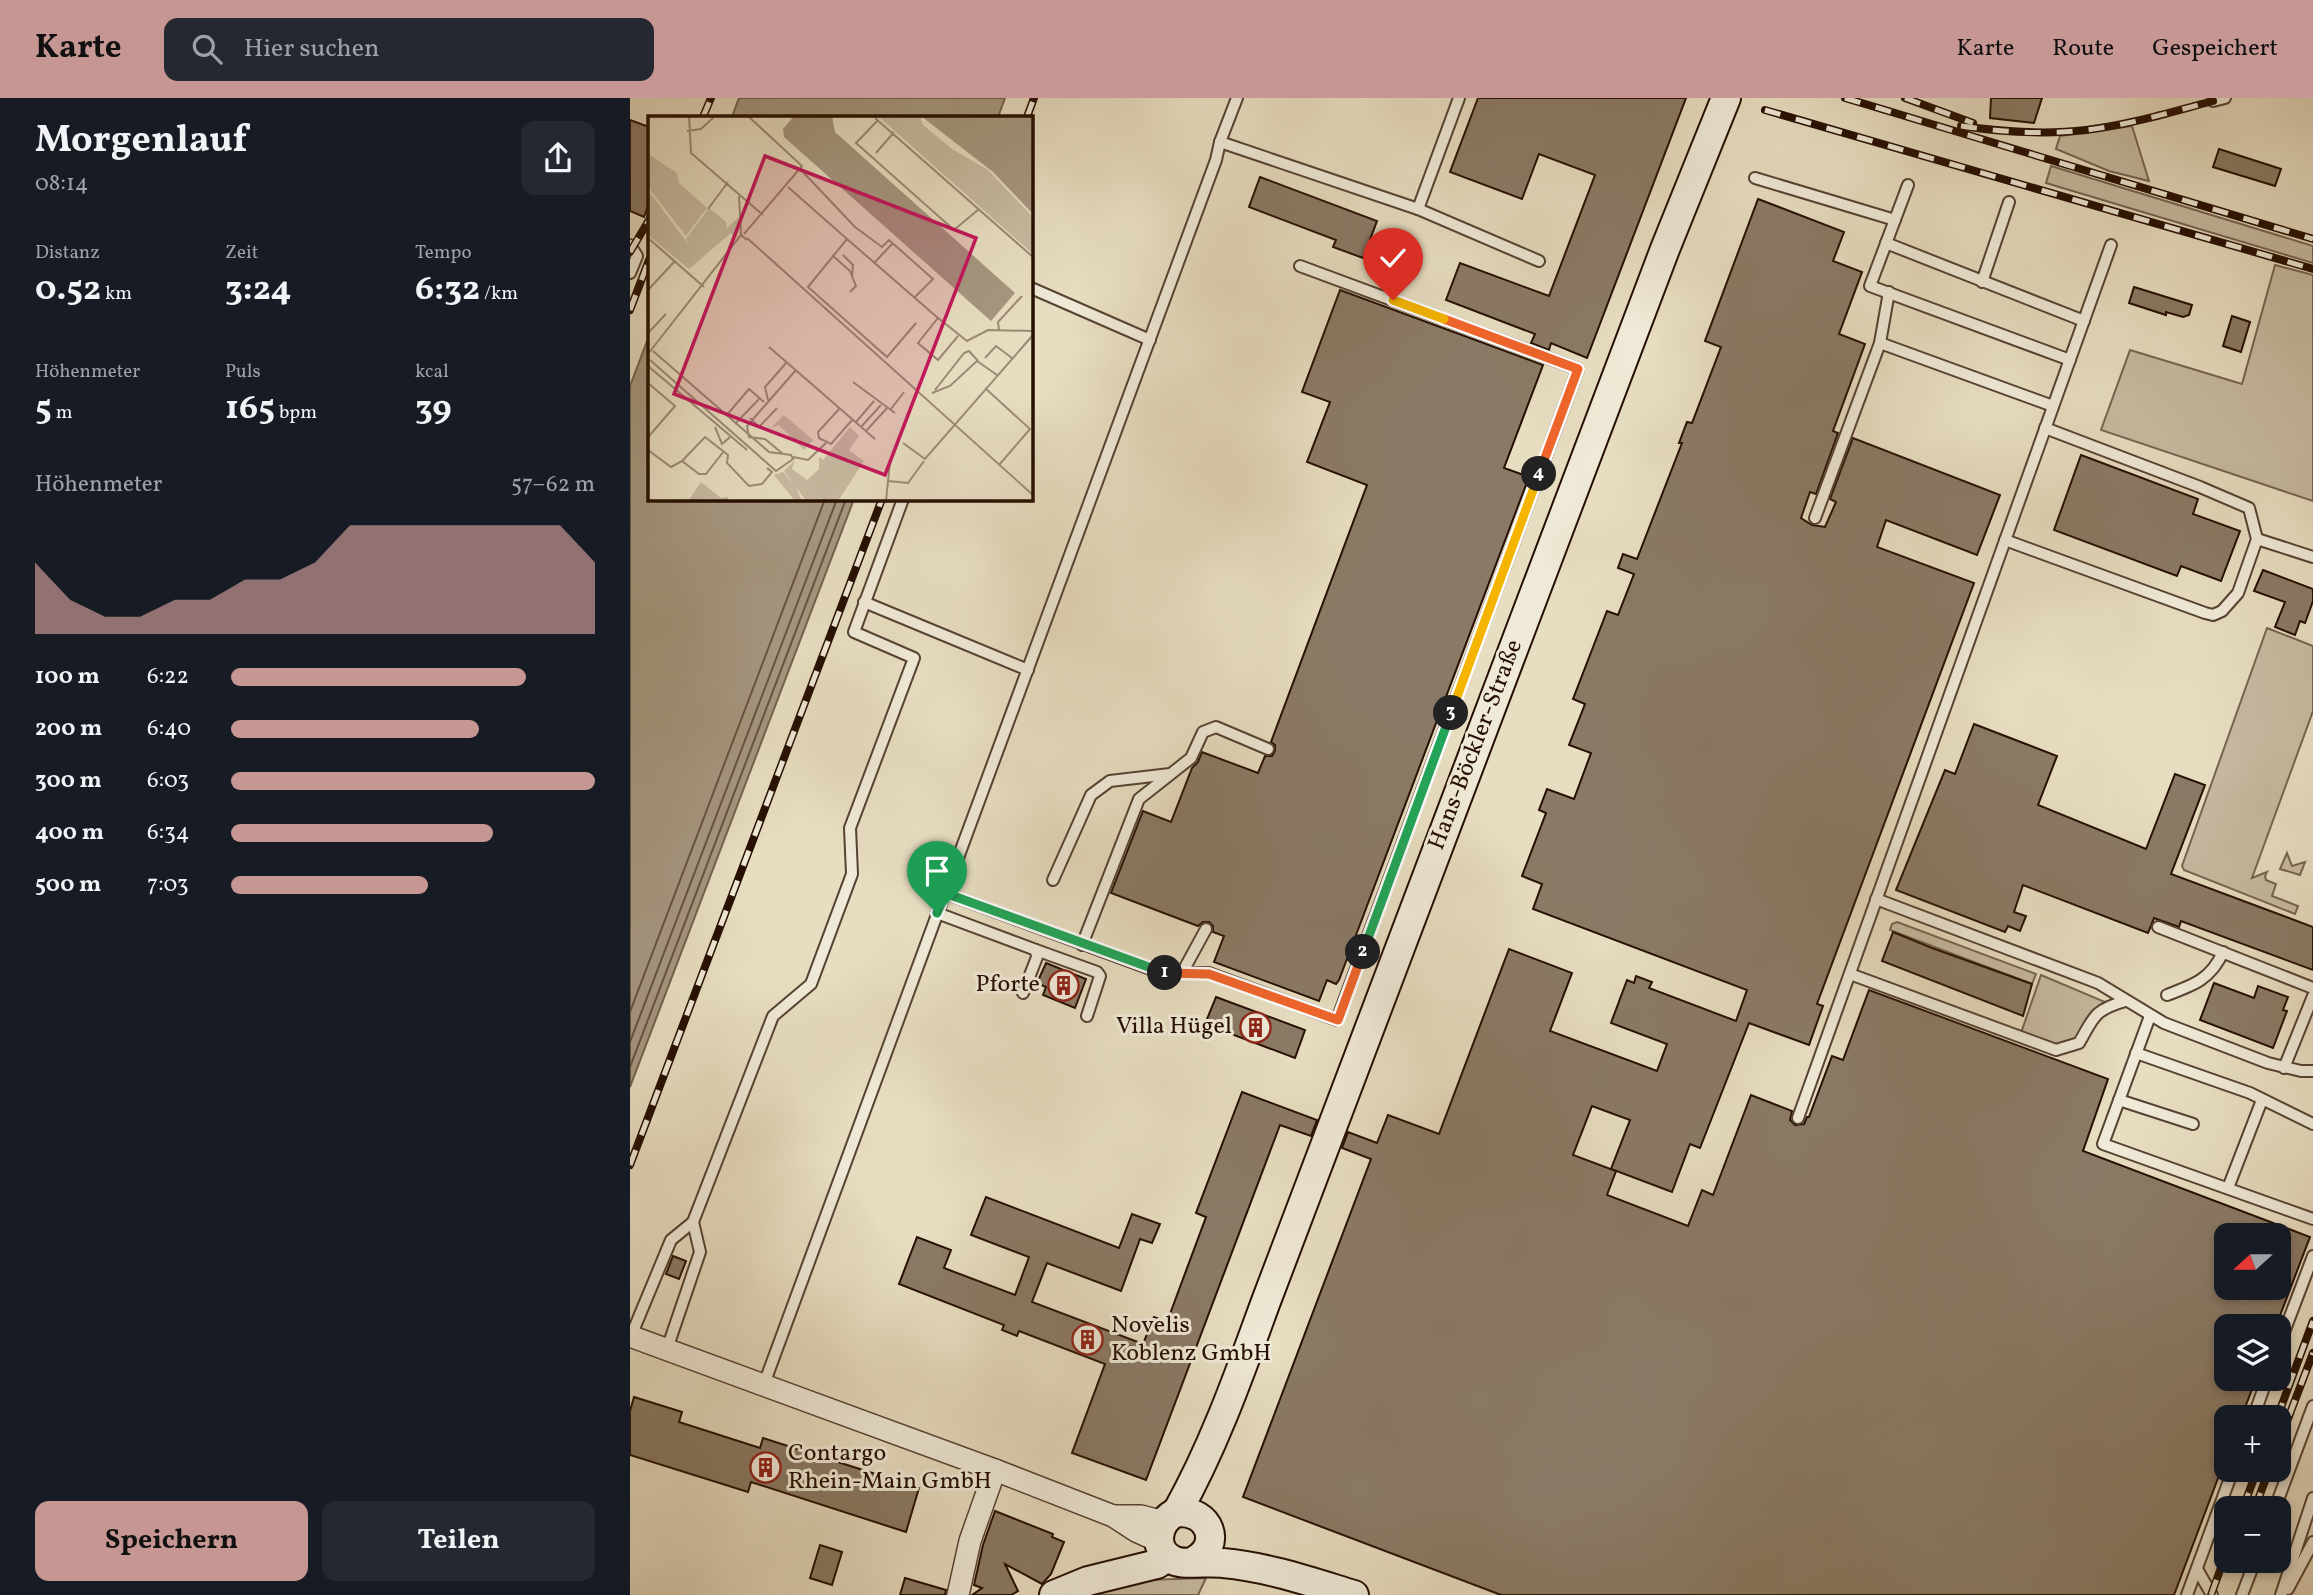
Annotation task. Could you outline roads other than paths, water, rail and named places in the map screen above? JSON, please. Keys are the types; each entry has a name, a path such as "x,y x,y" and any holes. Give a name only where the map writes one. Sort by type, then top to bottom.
{"main road":[{"name":"Hans-Böckler-Straße","path":"1182,1536 1265,1304 1636,325 1726,98"},
{"path":"1054,1595 1088,1581 1157,1564 1182,1536 1229,1545 1275,1571 1354,1595"}],"street":[{"path":"630,1336 1113,1516 1141,1516 1182,1536"},
{"path":"958,1595 970,1541 995,1470"}],"lane":[{"path":"764,1384 1237,98"},
{"path":"1418,209 1459,98"},
{"path":"2213,101 2225,98"},
{"path":"1220,142 1418,209 1539,261"},
{"path":"1755,178 1895,220"},
{"path":"1908,185 1870,286 2070,360"},
{"path":"1982,282 2009,202"},
{"path":"1886,243 2084,321"},
{"path":"630,245 636,256 630,273"},
{"path":"1798,1118 2111,245"},
{"path":"945,893 1161,973 1209,974 1338,1020 1578,369 1300,266"},
{"path":"1032,288 1150,340"},
{"path":"1815,518 1880,343 1889,292"},
{"path":"1880,343 2053,406"},
{"path":"2005,540 2213,615 2222,611 2238,593 2257,539 2249,508 2045,428"},
{"path":"630,1336 671,1240 693,1222 773,1016 811,984 852,874 850,828 914,658 854,632 903,500"},
{"path":"2257,539 2313,557"},
{"path":"864,602 1028,670"},
{"path":"1082,944 1139,799 1191,758 1203,732 1216,727 1268,749"},
{"path":"1053,880 1091,795 1110,781 1170,774"},
{"path":"1876,900 2098,984 2150,1016 2284,1068 2313,1071"},
{"path":"937,913 1097,972 1100,976 1087,1016"},
{"path":"2158,927 2313,988"},
{"path":"1182,973 1206,929"},
{"path":"1023,992 1037,957 1036,950"},
{"path":"2168,995 2192,986 2207,976 2217,967 2224,953"},
{"path":"1850,974 2056,1050 2063,1050 2079,1042 2091,1020 2102,1010 2126,1001"},
{"path":"2284,1068 2313,996"},
{"path":"2150,1016 2103,1144 2313,1219"},
{"path":"2136,1053 2262,1100 2313,1124"},
{"path":"2119,1100 2193,1124"},
{"path":"2228,1188 2262,1100"},
{"path":"667,1349 700,1252 693,1222"},
{"path":"2291,1314 2313,1255"},
{"path":"2279,1496 2313,1406"},
{"path":"2187,1595 2229,1482"},
{"path":"2283,1595 2313,1498"},
{"path":"2283,1595 2313,1542"},
{"path":"2197,1569 2213,1595"},
{"path":"2242,1595 2250,1573"}],"water":[{"path":"739,98 1005,98 998,116 732,116"},
{"path":"648,339 648,500 854,500 630,1087 630,386"}],"railway":[{"path":"703,116 711,98"},
{"path":"1027,116 1034,98"},
{"path":"1845,98 2313,239"},
{"path":"1905,98 1973,123"},
{"path":"1961,126 2024,132 2086,130 2134,122 2213,101"},
{"path":"1765,110 2313,269"},
{"path":"630,252 648,222"},
{"path":"630,310 648,263"},
{"path":"630,1165 882,500"},
{"path":"2282,1405 2313,1321"},
{"path":"2291,1411 2313,1353"},
{"path":"2247,1496 2253,1482"},
{"path":"2259,1496 2265,1482"},
{"path":"2211,1595 2219,1573"}],"place":[{"name":"Pforte","path":"1063,985"},
{"name":"Villa Hügel","path":"1255,1027"},
{"name":"Novelis Koblenz GmbH","path":"1088,1340"},
{"name":"Contargo Rhein-Main GmbH","path":"765,1468"}]}
